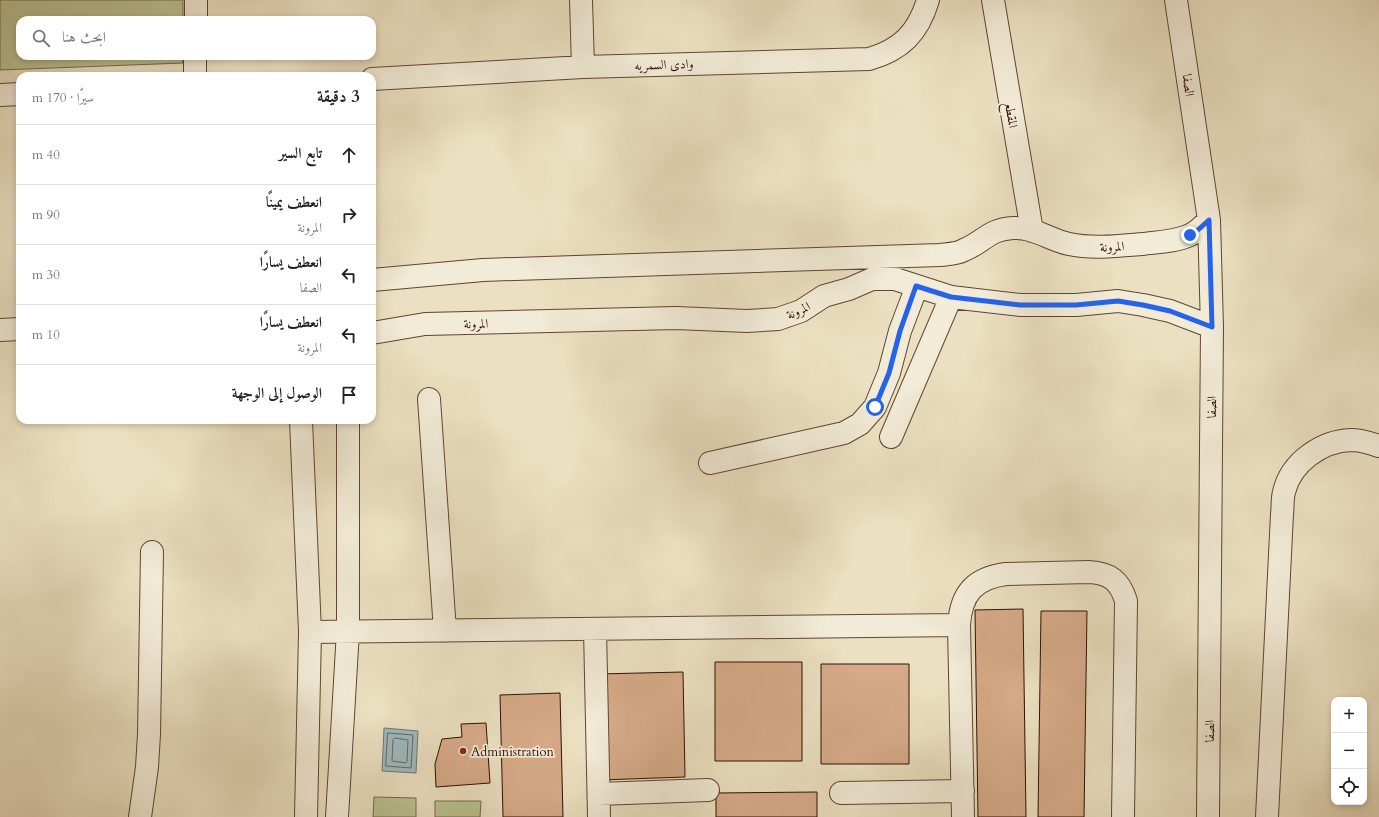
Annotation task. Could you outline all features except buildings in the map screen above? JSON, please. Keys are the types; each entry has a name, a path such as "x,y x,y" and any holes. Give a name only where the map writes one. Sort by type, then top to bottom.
{"street":[{"path":"196,0 196,16"},
{"path":"581,0 583,67"},
{"name":"وادى السمريه","path":"376,79 583,67 869,58 882,55 898,47 919,23 928,0"},
{"name":"المقطع","path":"993,0 1032,231"},
{"name":"الصفا","path":"1176,0 1209,220 1212,327 1208,817"},
{"path":"195,60 195,72"},
{"path":"0,95 16,94"},
{"name":"المرونة","path":"376,280 483,270 940,255 964,251 990,234 1001,229 1023,228 1056,241 1075,245 1089,247 1118,246 1180,239 1195,232 1209,220"},
{"name":"المرونة","path":"376,332 426,324 676,318 747,321 778,320 801,311 824,296 849,289 872,279 895,279 951,297 1020,305 1076,305 1118,301 1170,311 1212,327"},
{"path":"710,463 844,433 860,424 875,407 886,380 900,331 916,286"},
{"path":"891,437 951,297"},
{"path":"0,330 16,328"},
{"path":"429,399 445,631"},
{"path":"301,424 310,632 306,817"},
{"path":"337,817 348,631 348,424"},
{"path":"1267,817 1284,491 1294,470 1309,454 1329,444 1352,440 1379,446"},
{"path":"140,817 147,767 149,734 152,552"},
{"path":"963,817 959,625 960,612 964,599 972,589 982,581 994,576 1006,574 1089,572 1109,576 1123,591 1126,601 1123,817"},
{"path":"310,632 959,625"},
{"path":"595,629 599,817"},
{"path":"599,794 708,790"},
{"path":"841,792 963,791"}],"green space":[{"path":"0,0 183,0 183,16 16,16 16,60 183,60 183,63 0,70"},
{"path":"374,797 416,798 416,817 373,817"},
{"path":"435,801 481,801 480,817 435,817"}],"water":[{"path":"384,728 418,731 416,773 382,771"}],"place":[{"name":"Administration","path":"463,751"}],"route":[{"path":"875,407 889,373 900,331 916,286 951,297 1020,305 1076,305 1118,301 1170,311 1212,327 1209,220 1190,235"}]}
